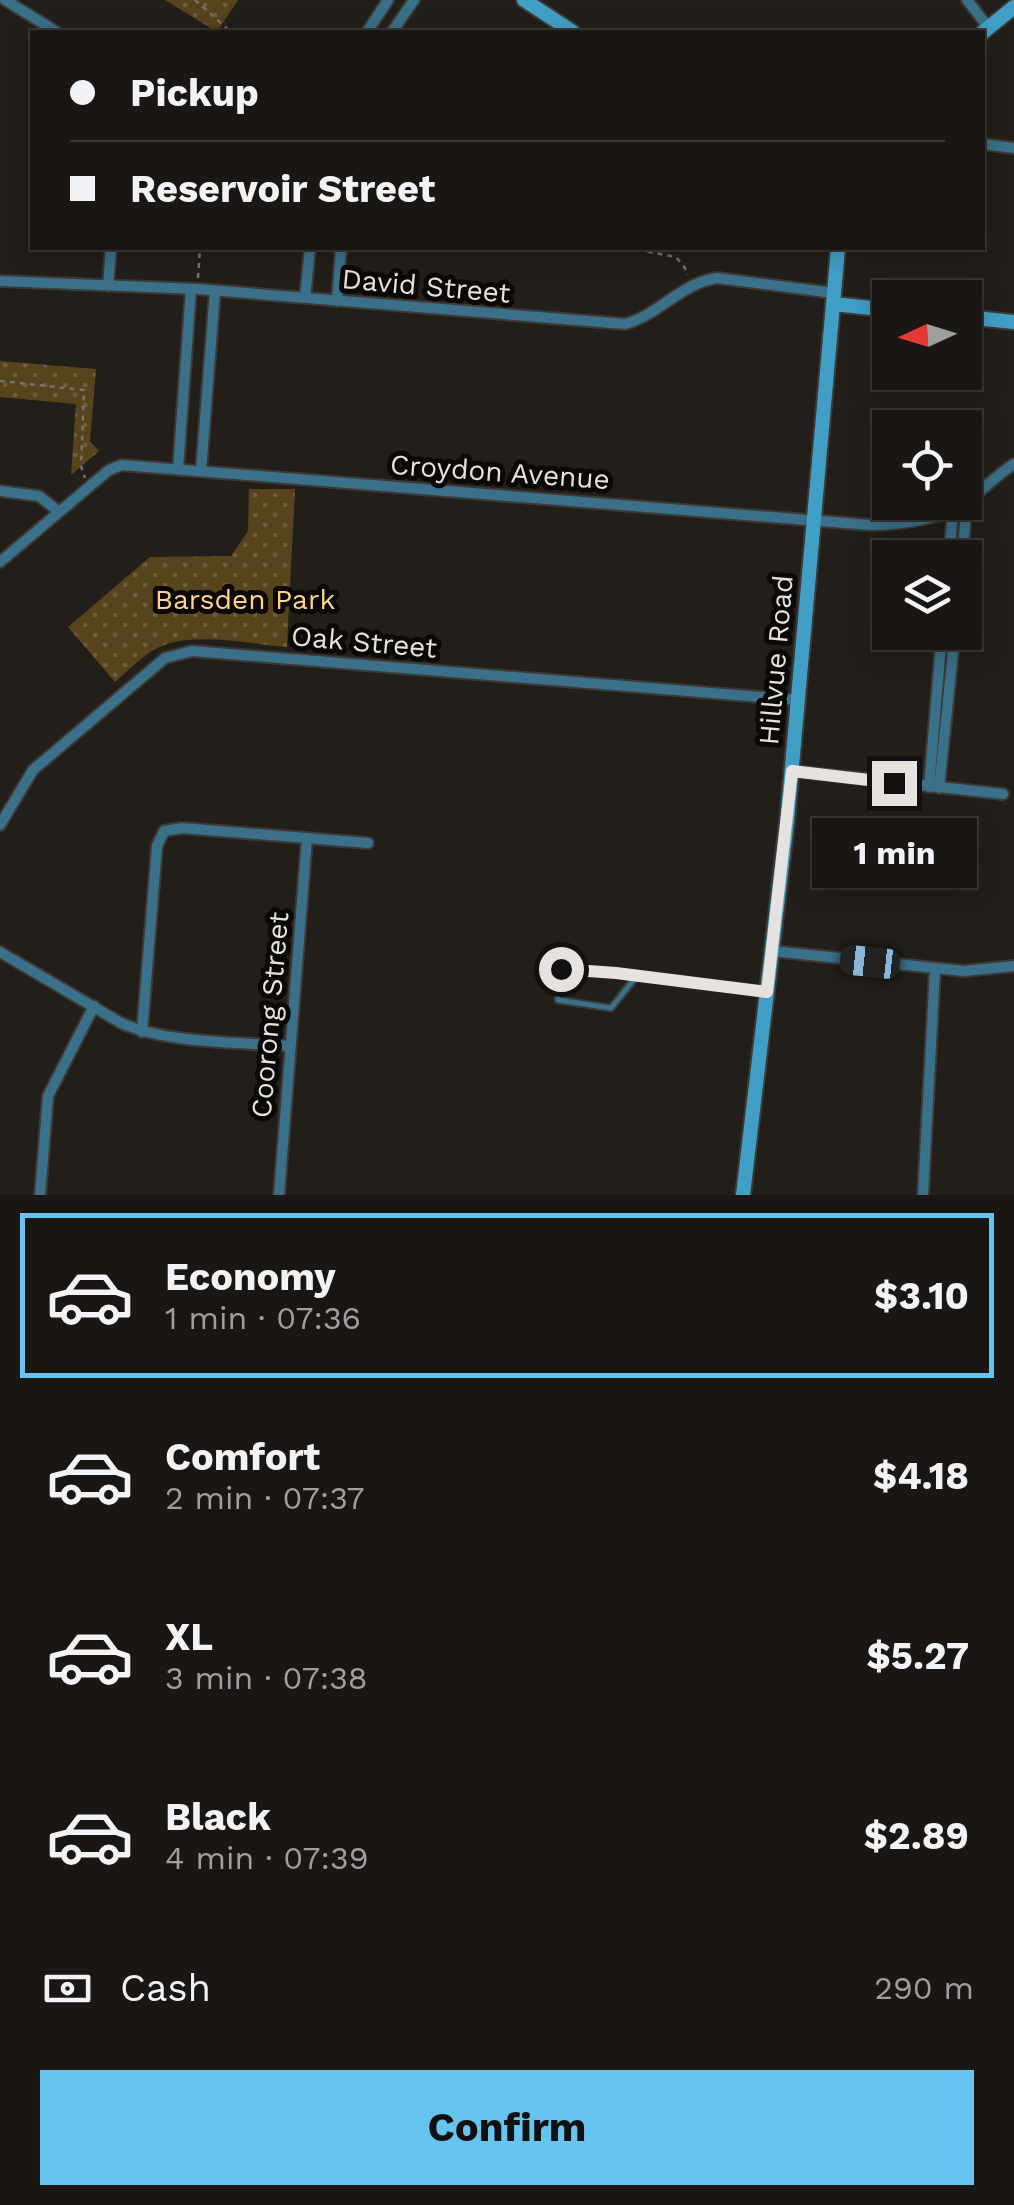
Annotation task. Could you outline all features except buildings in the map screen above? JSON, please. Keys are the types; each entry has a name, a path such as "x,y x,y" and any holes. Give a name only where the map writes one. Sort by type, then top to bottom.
{"street":[{"path":"5,0 54,30"},
{"path":"368,30 388,0"},
{"path":"393,30 414,0"},
{"path":"524,0 571,30"},
{"path":"967,0 986,30 1014,7"},
{"path":"985,144 1014,148"},
{"path":"108,286 111,250"},
{"path":"305,298 310,250"},
{"path":"336,301 341,250"},
{"name":"Hillvue Road","path":"743,1195 792,771 838,250"},
{"name":"David Street","path":"0,281 215,290 625,324 640,320 700,280 716,278 834,299"},
{"path":"178,469 194,289"},
{"path":"200,471 215,290"},
{"path":"834,299 872,306"},
{"path":"982,319 1014,322"},
{"name":"Croydon Avenue","path":"982,490 1014,464"},
{"name":"Croydon Avenue","path":"0,562 109,470 122,465 814,519 892,524 919,520"},
{"path":"0,491 39,496 58,512"},
{"path":"934,788 941,650"},
{"path":"934,788 952,650"},
{"name":"Oak Street","path":"0,825 32,770 165,658 192,651 798,700"},
{"path":"792,771 1004,794"},
{"path":"142,1032 158,846 164,832 182,828 368,843"},
{"name":"Coorong Street","path":"279,1195 307,838"},
{"path":"772,951 964,971 1014,966"},
{"path":"0,952 142,1032 290,1046"},
{"path":"923,1195 935,968"},
{"path":"40,1195 48,1096 94,1006"}],"lane":[{"path":"636,977 611,1008 558,1000 561,969 616,973 767,992"}],"path":[{"path":"196,0 229,30"},
{"path":"218,30 219,24"},
{"path":"194,289 200,250"},
{"path":"640,250 676,256 685,268 689,286"},
{"path":"0,381 84,390 81,466 89,487"}],"green space":[{"path":"165,0 238,0 218,30"},
{"path":"0,361 96,369 90,441 99,451 71,475 76,404 0,397"},
{"name":"Barsden Park","path":"249,489 295,489 287,647 200,639 166,644 115,682 68,627 150,557 231,556 248,531"}],"route":[{"path":"561,969 767,992 792,771 894,783"}]}
